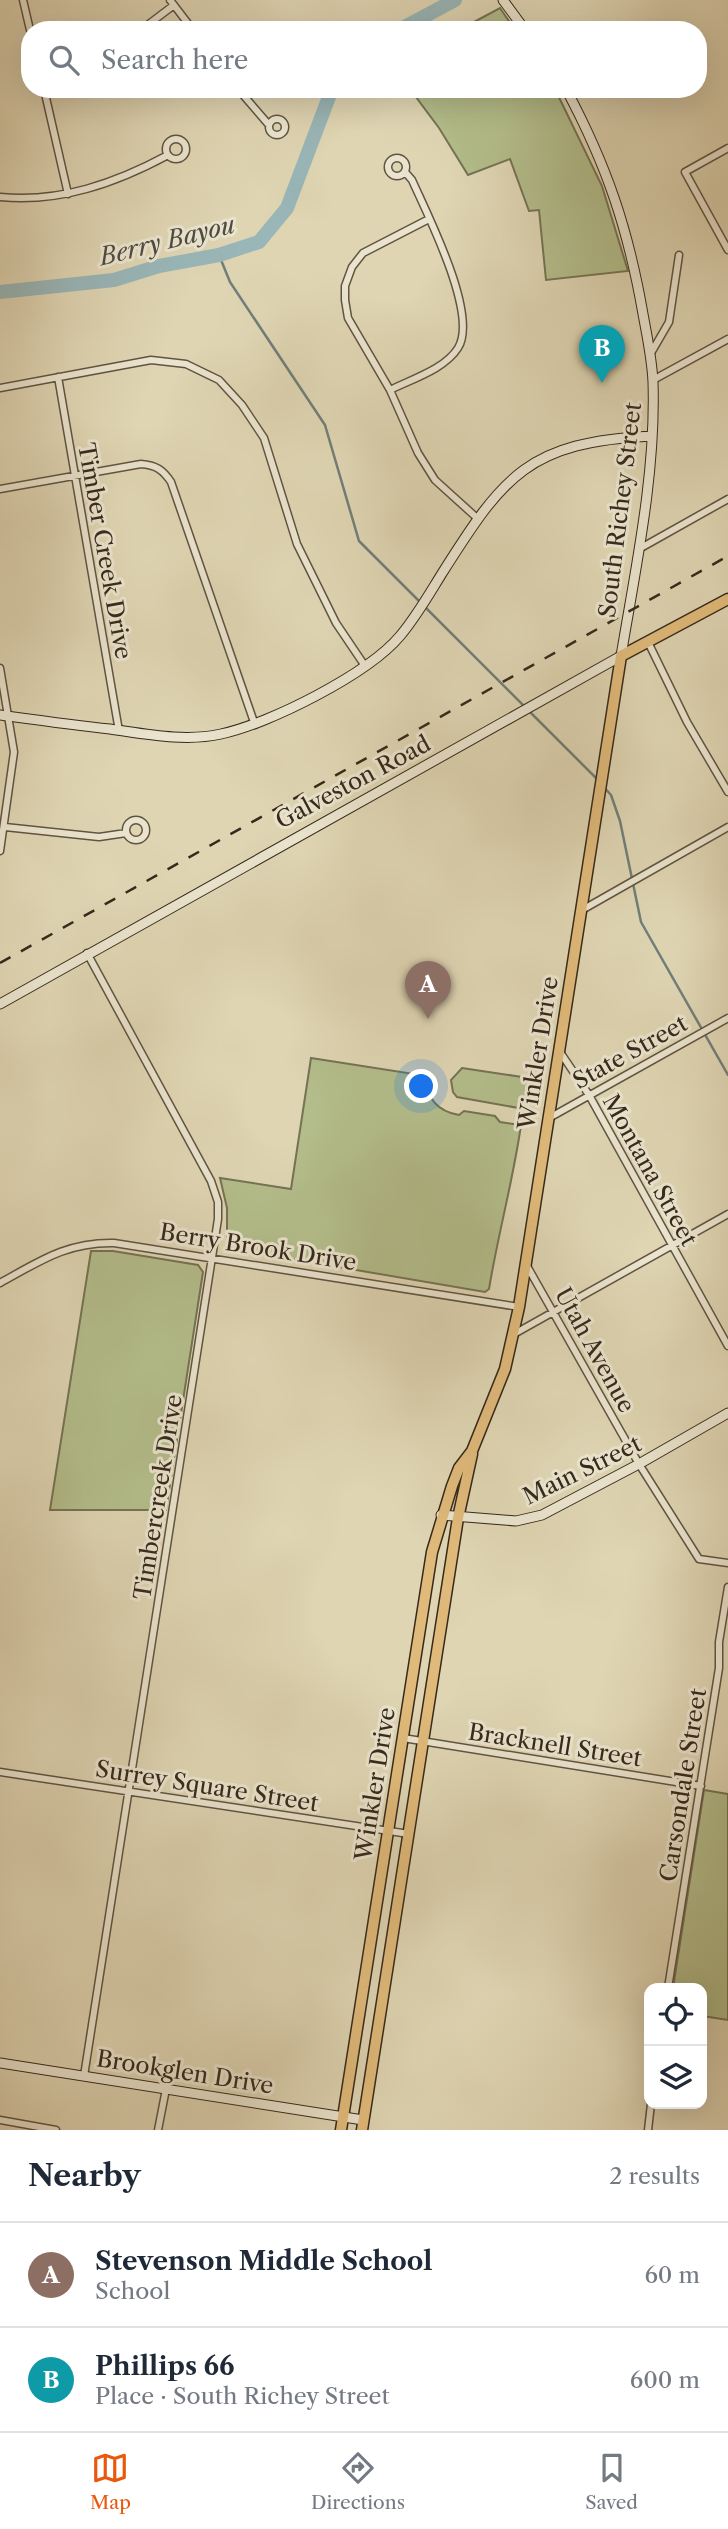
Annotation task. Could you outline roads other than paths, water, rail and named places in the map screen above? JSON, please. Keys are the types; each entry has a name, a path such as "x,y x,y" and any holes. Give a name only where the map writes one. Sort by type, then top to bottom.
{"main road":[{"name":"Galveston Road","path":"621,656 728,599"},
{"name":"Winkler Drive","path":"363,2125 458,1518 472,1451 505,1368 527,1266 621,656"},
{"name":"Winkler Drive","path":"341,2130 432,1552 441,1515 459,1468 472,1451"},
{"path":"373,1928 394,1931"}],"street":[{"path":"23,0 28,21"},
{"path":"503,0 518,21"},
{"path":"151,21 172,3 185,21"},
{"path":"46,98 68,194"},
{"path":"246,98 269,125"},
{"name":"South Richey Street","path":"571,98 597,148 617,199 631,248 653,380 652,436 621,656"},
{"path":"728,148 685,172 728,250"},
{"path":"0,197 25,199 68,194 112,181 168,155"},
{"path":"390,390 442,364 459,348 463,339 464,321 459,301 429,219 405,172"},
{"path":"429,219 363,253 352,267 345,286 348,318 390,390 418,453 435,480 477,518"},
{"path":"650,354 669,322 679,255"},
{"path":"653,380 728,339"},
{"path":"0,388 151,360 198,368 227,387 264,438 306,564 336,623 365,666"},
{"name":"Timber Creek Drive","path":"58,377 119,730"},
{"path":"4,715 199,737 255,725 365,666 397,640 413,620 477,518 513,478 546,455 601,439 652,436"},
{"path":"0,489 141,464 150,464 165,472 172,482 255,725"},
{"path":"637,550 728,499"},
{"path":"648,642 687,722 728,792"},
{"name":"Galveston Road","path":"0,1004 621,656"},
{"path":"0,668 4,715 14,752 0,851"},
{"path":"5,827 99,837 126,833"},
{"path":"582,909 728,827"},
{"name":"Timbercreek Drive","path":"84,2076 215,1258 218,1202 211,1181 87,953"},
{"name":"State Street","path":"549,1118 728,1018"},
{"name":"Montana Street","path":"559,1050 589,1095 728,1346"},
{"path":"514,1334 728,1214"},
{"name":"Berry Brook Drive","path":"0,1283 63,1248 79,1244 114,1243 519,1307"},
{"name":"Utah Avenue","path":"527,1266 639,1464 699,1559 728,1563"},
{"name":"Main Street","path":"441,1515 458,1518 528,1519 639,1464 728,1413"},
{"name":"Carsondale Street","path":"669,1983 701,1786 728,1587"},
{"name":"Bracknell Street","path":"403,1738 701,1786"},
{"name":"Surrey Square Street","path":"0,1772 408,1834"},
{"name":"Brookglen Drive","path":"0,2063 343,2117 363,2125"},
{"path":"158,2130 166,2089"},
{"path":"648,2130 650,2109"},
{"path":"0,2120 56,2130"}],"waterway":[{"name":"Berry Bayou","path":"416,21 455,0"},
{"name":"Berry Bayou","path":"0,292 114,280 159,266 219,255 259,242 287,208 329,98"},
{"path":"219,255 230,282 325,425 359,541 525,707"},
{"path":"530,712 597,779"},
{"path":"603,786 611,795 620,821 641,922 728,1075"}],"railway":[{"path":"0,963 728,556"}],"place":[{"name":"Phillips 66","path":"602,383"},
{"name":"Stevenson Middle School","path":"428,1019"}]}
